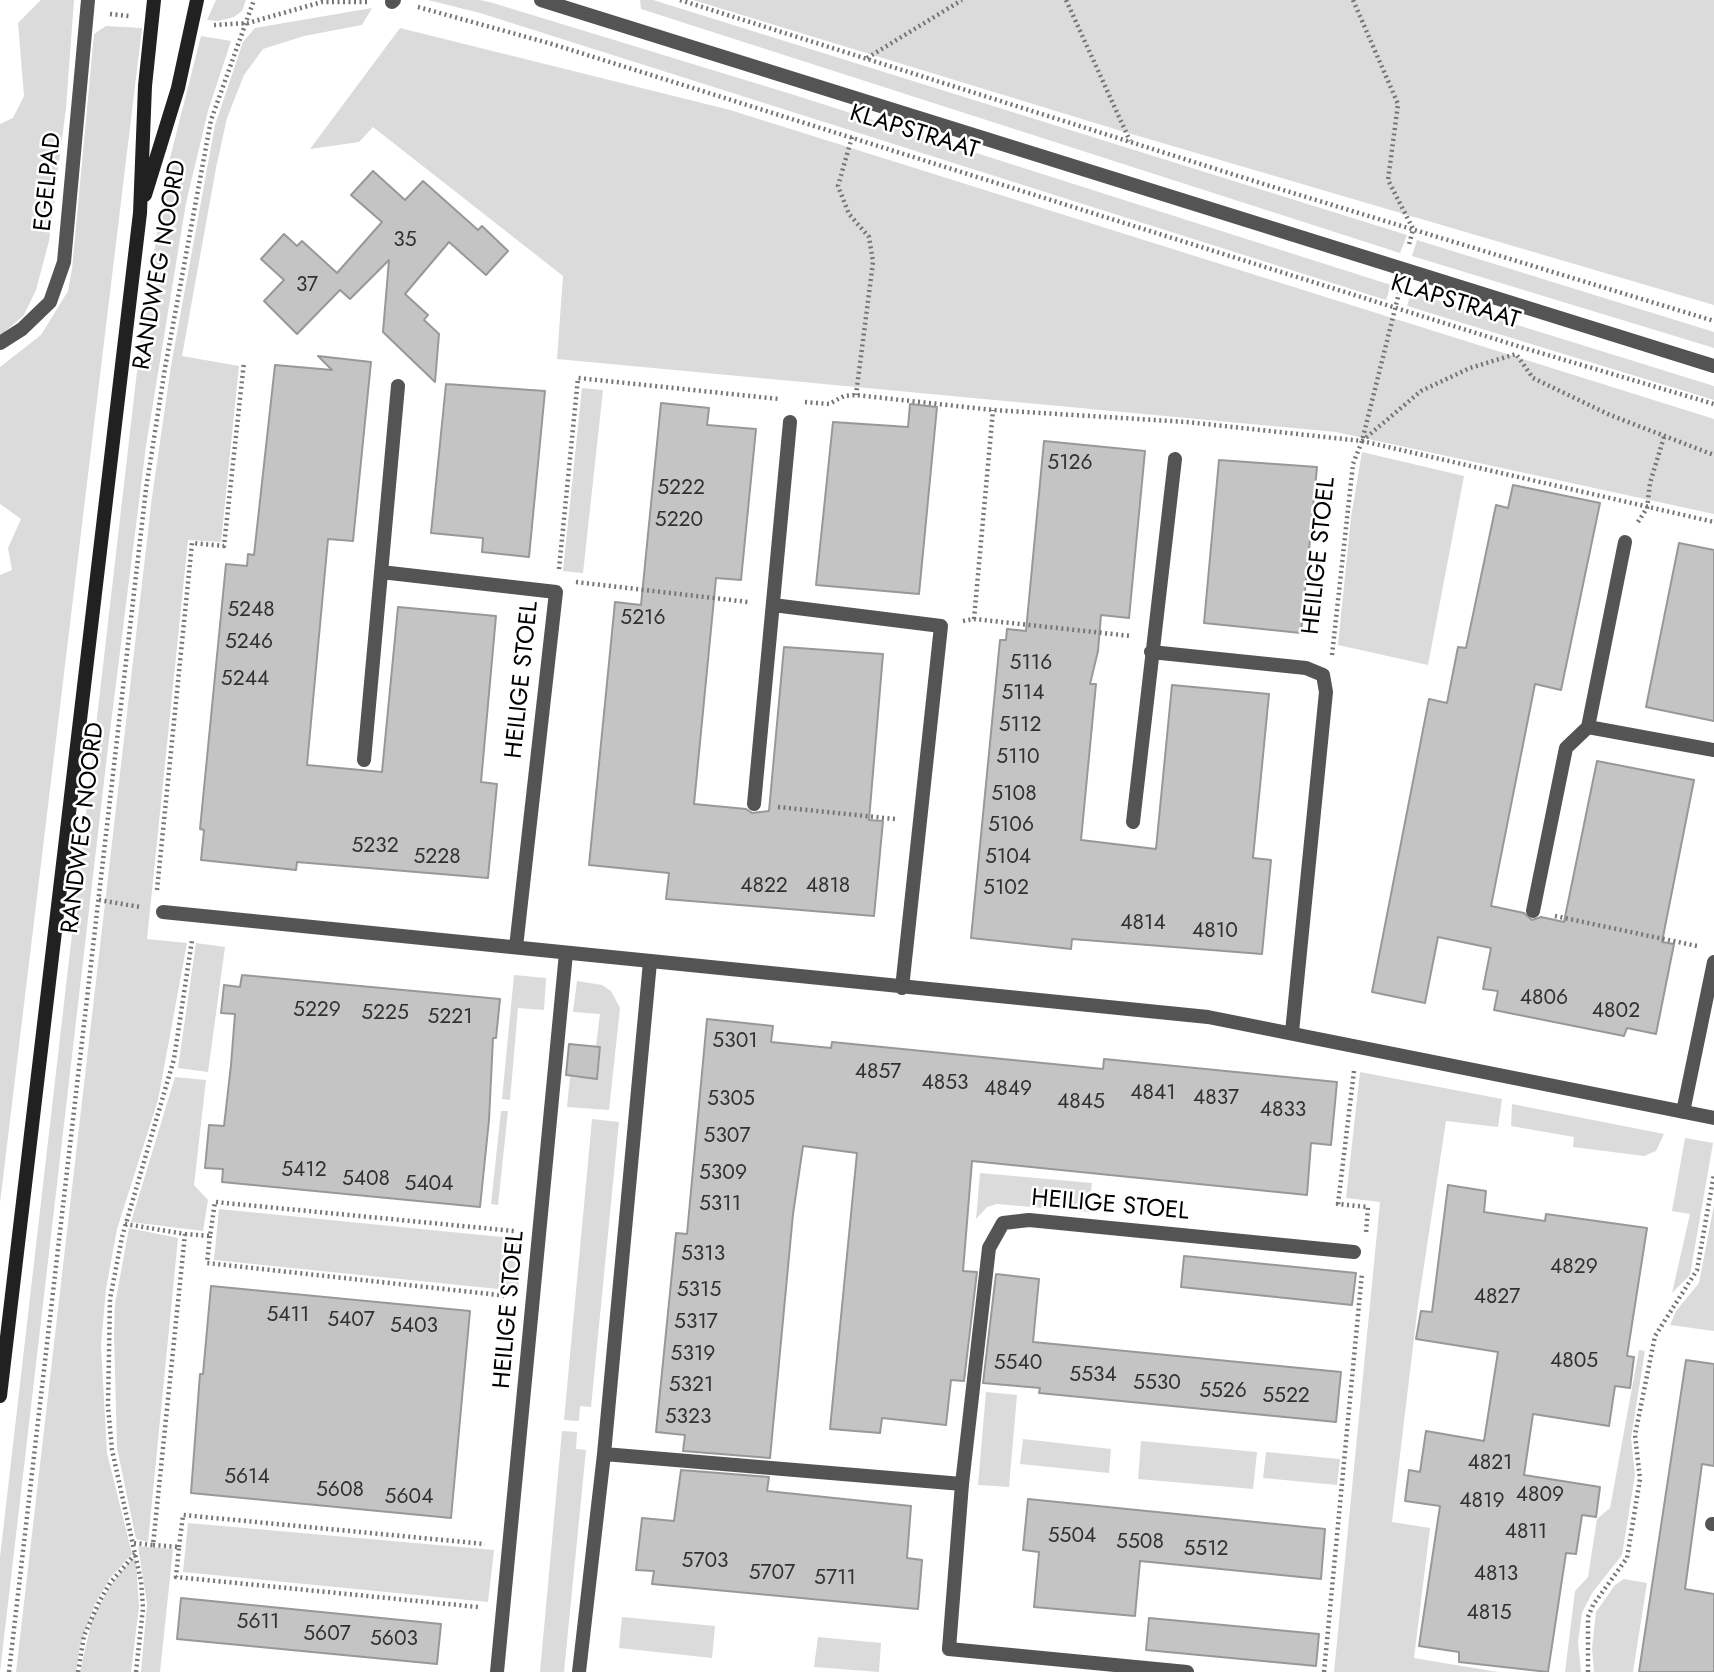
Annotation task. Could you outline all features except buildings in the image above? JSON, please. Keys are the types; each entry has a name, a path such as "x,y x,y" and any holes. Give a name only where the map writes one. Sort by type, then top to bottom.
{"main road":[{"name":"RANDWEG NOORD","path":"0,1396 140,214 145,86 154,0"},
{"name":"RANDWEG NOORD","path":"140,214 178,88 197,0"}],"street":[{"name":"KLAPSTRAAT","path":"541,0 1714,366"},
{"name":"EGELPAD","path":"0,343 22,329 50,302 64,262 88,6"},
{"path":"364,760 398,386"},
{"path":"754,804 790,422"},
{"path":"1133,822 1175,458"},
{"path":"1533,911 1566,748 1588,727 1625,542"},
{"name":"HEILIGE STOEL","path":"381,572 557,586 516,947"},
{"path":"773,604 941,626 902,988"},
{"name":"HEILIGE STOEL","path":"1152,645 1306,668 1323,675"},
{"path":"1292,1032 1326,692 1323,675"},
{"path":"1588,727 1714,750"},
{"path":"157,910 902,988 1208,1017 1714,1118"},
{"name":"HEILIGE STOEL","path":"498,1672 566,953"},
{"path":"579,1672 604,1454 650,962"},
{"path":"1683,1112 1714,962"},
{"name":"HEILIGE STOEL","path":"1187,1672 949,1649 962,1484 989,1248 1003,1223 1029,1220 1354,1252"},
{"path":"604,1454 962,1484"}],"path":[{"name":"RANDWEG NOORD","path":"9,1672 146,489 165,368 211,120 248,23 254,0"},
{"path":"680,0 1714,321"},
{"path":"865,58 962,0"},
{"path":"1066,0 1130,141"},
{"path":"1353,0 1398,104 1388,180 1413,229"},
{"name":"KLAPSTRAAT","path":"192,24 248,23 322,2 393,1 440,10 1397,309 1714,404"},
{"path":"88,6 152,19"},
{"path":"852,137 838,186 849,214 869,237 873,261 856,395"},
{"name":"HEILIGE STOEL","path":"1323,675 1332,659 1353,464 1362,441 1397,309 1402,269 1413,229"},
{"path":"1362,441 1421,391 1470,368 1516,354 1524,348"},
{"path":"1516,354 1533,378 1664,437 1714,455"},
{"path":"157,897 192,543 225,546 244,362"},
{"path":"773,604 557,586 578,378 784,400"},
{"path":"796,401 830,404 844,396 856,395 993,410 1187,422 1362,441 1714,523"},
{"path":"974,619 993,410"},
{"path":"1625,542 1647,508 1650,483 1664,437"},
{"path":"941,626 974,619 1152,645"},
{"path":"754,804 920,822"},
{"path":"99,900 157,910"},
{"path":"1533,911 1701,947"},
{"path":"136,1672 143,1608 136,1553 112,1450 108,1406 110,1299 125,1224 174,1059 192,939 182,938"},
{"path":"1357,1045 1338,1204 1368,1207 1365,1241"},
{"path":"1588,1672 1588,1617 1593,1605 1627,1558 1640,1479 1635,1435 1650,1358 1666,1315 1694,1280 1714,1174"},
{"path":"533,1298 207,1263 215,1202 539,1234"},
{"path":"125,1224 210,1236"},
{"path":"153,1545 185,1234"},
{"path":"1324,1672 1363,1266"},
{"path":"504,1610 176,1577 183,1516 510,1547"},
{"path":"134,1543 179,1547"},
{"path":"78,1672 85,1636 99,1602 110,1583 136,1553"}],"shaded area":[{"path":"41,0 74,0 66,108 49,241 36,290 24,315 0,336 0,124 13,118 24,96 18,23"},
{"path":"216,0 246,0 242,11 234,17 218,21 207,20"},
{"path":"428,0 480,0 493,3 791,94 1391,285 1386,300 480,13"},
{"path":"640,0 653,0 1407,235 1400,253 641,9"},
{"path":"693,0 1714,0 1714,305 1118,130"},
{"path":"372,8 362,25 304,36 263,49 244,75 227,118 216,168 182,356 239,366 221,542 188,540 147,939 187,943 158,1100 117,1229 106,1289 101,1345 107,1453 132,1554 110,1578 95,1604 80,1645 76,1672 16,1672 152,497 171,366 215,125 243,42 255,28"},
{"path":"106,26 142,28 0,1203 0,575 12,570 8,548 21,519 0,504 0,367 41,335 68,291 94,34"},
{"path":"400,28 730,110 1714,419 1714,514 1336,432 557,359 563,276 373,127 359,142 310,149"},
{"path":"201,36 231,41 208,111 186,203 146,446 0,1672 0,1557 141,337 166,174"},
{"path":"1417,240 1714,332 1714,348 1412,256"},
{"path":"1411,292 1714,386 1714,400 1407,306"},
{"path":"582,388 603,390 583,573 563,571"},
{"path":"1362,452 1464,476 1428,665 1338,645 1351,517"},
{"path":"196,943 225,947 208,1072 178,1068"},
{"path":"514,975 546,978 544,1010 518,1008 510,1100 502,1099"},
{"path":"577,981 602,985 611,991 620,1008 609,1110 567,1107 570,1077 598,1079 601,1047 596,1046 600,1014 573,1012"},
{"path":"1360,1072 1502,1099 1498,1127 1446,1121 1418,1305 1392,1522 1430,1528 1414,1658 1498,1672 1334,1672 1380,1202 1346,1198"},
{"path":"175,1077 206,1080 194,1185 208,1200 203,1231 131,1222"},
{"path":"1512,1104 1664,1134 1656,1151 1644,1156 1573,1147 1574,1137 1511,1126"},
{"path":"501,1111 508,1111 498,1205 491,1204"},
{"path":"592,1119 619,1122 591,1407 580,1406 579,1421 564,1420"},
{"path":"1685,1138 1713,1143 1690,1275 1672,1293 1690,1214 1672,1211"},
{"path":"980,1173 1092,1183 1089,1212 997,1204 987,1207 976,1219"},
{"path":"1714,1205 1714,1331 1670,1325 1676,1311 1699,1283"},
{"path":"219,1209 522,1239 518,1291 214,1260"},
{"path":"129,1228 178,1238 148,1542 136,1539 117,1448 115,1304"},
{"path":"1639,1350 1645,1351 1631,1438 1635,1475 1622,1555 1592,1593 1582,1613 1578,1642 1581,1672 1565,1672 1575,1591 1588,1577 1597,1519 1610,1508"},
{"path":"986,1392 1017,1395 1009,1487 978,1485"},
{"path":"562,1431 577,1432 576,1449 586,1450 564,1672 540,1672"},
{"path":"1023,1439 1111,1449 1109,1473 1020,1464"},
{"path":"1141,1441 1257,1452 1253,1489 1138,1479"},
{"path":"1266,1452 1340,1459 1337,1485 1263,1478"},
{"path":"188,1523 494,1550 488,1602 183,1572"},
{"path":"138,1546 173,1549 160,1672 141,1672 147,1604"},
{"path":"132,1559 136,1560 139,1607 131,1672 80,1672 92,1619 111,1585"},
{"path":"1624,1579 1647,1583 1633,1672 1594,1672 1592,1648 1596,1612 1615,1585"},
{"path":"622,1617 715,1626 712,1658 619,1648"},
{"path":"818,1637 881,1643 879,1672 814,1667"}]}
